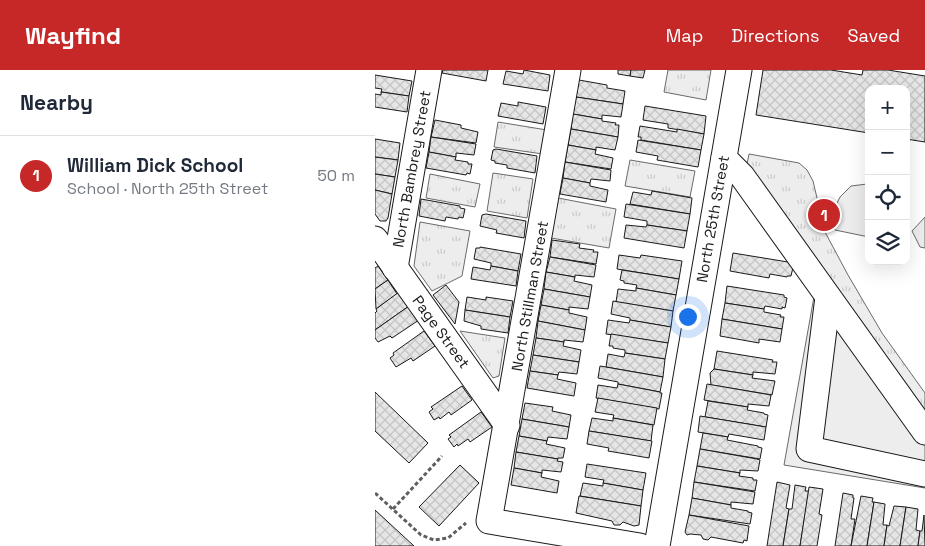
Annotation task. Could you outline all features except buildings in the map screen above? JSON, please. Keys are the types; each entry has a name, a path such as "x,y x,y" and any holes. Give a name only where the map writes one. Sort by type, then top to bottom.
{"street":[{"name":"North Bambrey Street","path":"395,268 429,70"},
{"name":"North Stillman Street","path":"491,512 569,70"},
{"name":"North 25th Street","path":"657,546 739,70"},
{"path":"724,158 742,176 925,432"},
{"name":"Page Street","path":"375,239 507,425"},
{"path":"828,297 809,449 925,474"},
{"path":"491,512 640,546"}],"path":[{"path":"393,509 441,456"},
{"path":"375,493 421,535 434,540 448,538 481,510 491,512"}],"green space":[{"path":"668,70 711,70 706,100 664,92"},
{"path":"498,122 547,130 543,154 494,147"},
{"path":"749,154 799,163 807,170 813,181 825,232 882,333 925,393 925,418 746,169"},
{"path":"630,160 695,171 690,197 625,186"},
{"path":"493,173 533,179 527,218 487,211"},
{"path":"430,174 480,184 475,207 426,198"},
{"path":"558,198 616,209 609,248 551,238"},
{"path":"420,222 470,231 462,276 432,291 414,266"},
{"path":"460,331 505,338 499,376 493,378"}],"shaded area":[{"path":"865,184 865,236 835,230 829,220 840,197 851,186"},
{"path":"925,217 925,248 920,247 912,231"},
{"path":"815,291 925,440 925,488 784,465"}],"place":[{"name":"William Dick School","path":"824,215"}]}
